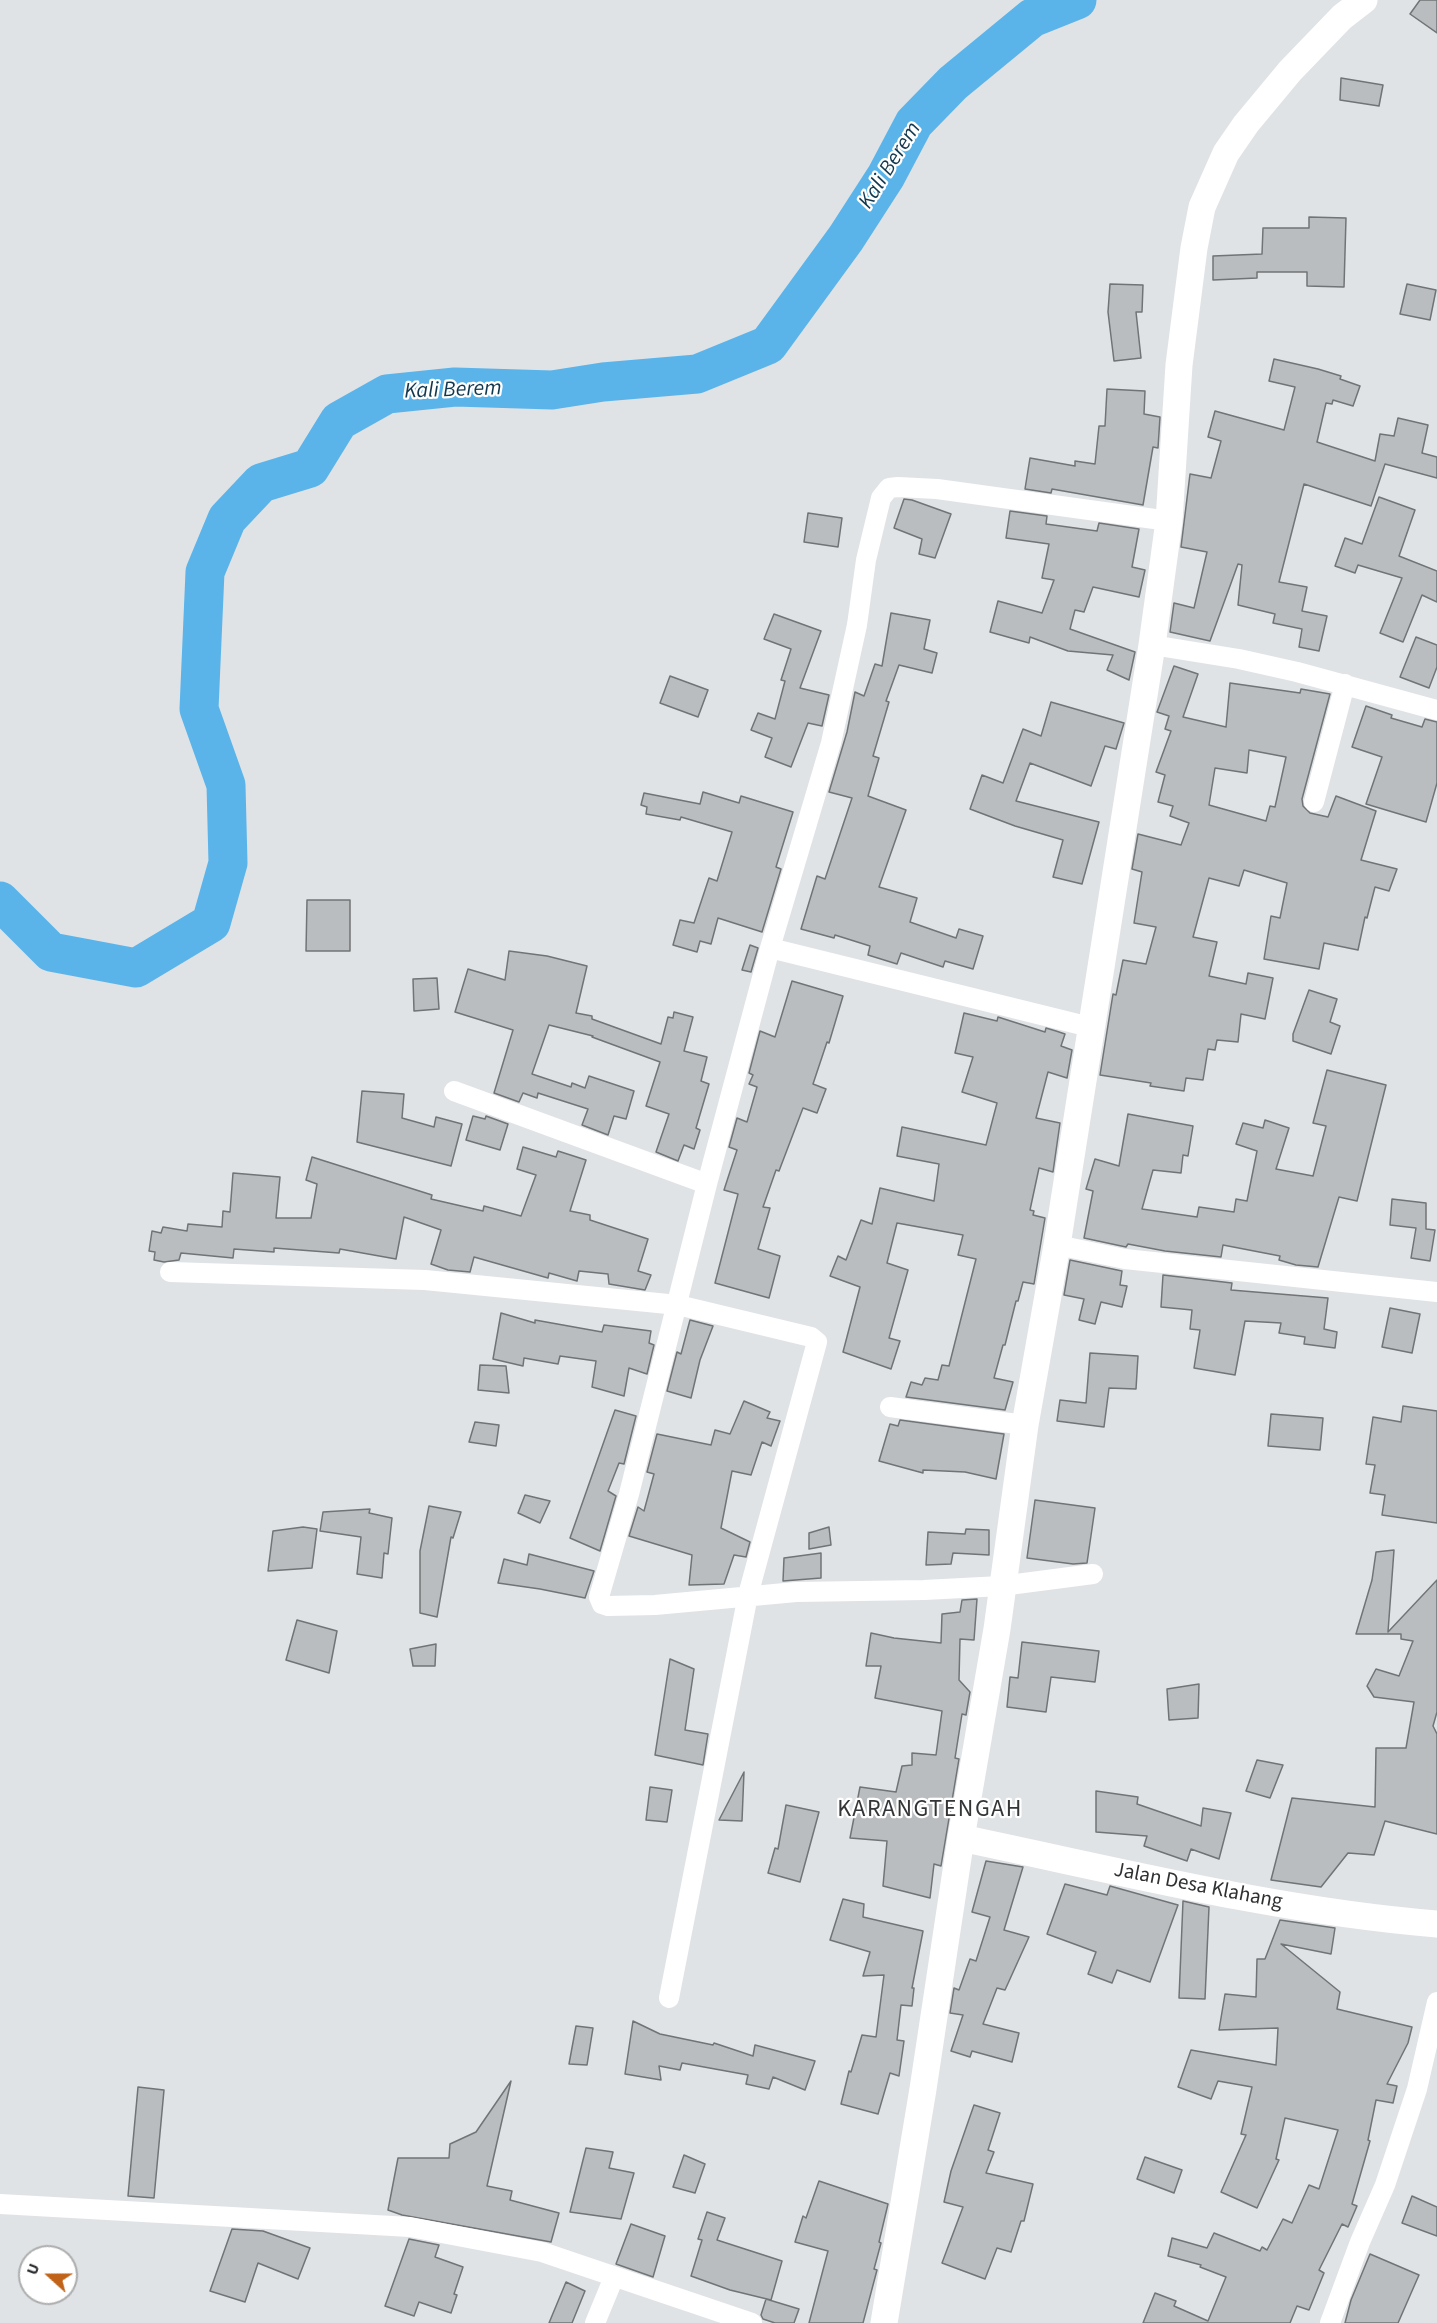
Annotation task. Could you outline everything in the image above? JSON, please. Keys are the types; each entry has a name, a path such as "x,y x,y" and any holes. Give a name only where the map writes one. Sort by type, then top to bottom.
{"street":[{"path":"884,2323 923,2089 961,1838 997,1629 1001,1586 1025,1425 1057,1245 1152,645 1169,521 1179,365 1194,248 1202,207 1226,153 1246,124 1290,71 1342,17 1364,0"},
{"path":"1093,1574 1001,1586 796,1592 655,1605 608,1606 600,1601 599,1597 629,1494 707,1184 770,948 831,743 857,625 866,560 876,512 885,491 898,487 937,489 1169,521"},
{"path":"1152,645 1239,660 1345,684 1437,710"},
{"path":"1314,802 1345,684"},
{"path":"770,948 1090,1027"},
{"path":"454,1091 707,1184"},
{"path":"1057,1245 1125,1259 1437,1292"},
{"path":"170,1272 425,1280 678,1305 811,1337 817,1342 748,1595 669,1998"},
{"path":"890,1407 1025,1425"},
{"name":"Jalan Desa Klahang","path":"961,1838 1272,1902 1374,1919 1437,1924"},
{"path":"1330,2323 1360,2242 1385,2185 1407,2121 1417,2089 1437,2002"},
{"path":"0,2204 410,2228 542,2252 752,2323"},
{"path":"595,2323 614,2277"}],"building":[{"path":"1420,0 1437,0 1437,33 1410,14"},
{"path":"1341,78 1383,85 1379,106 1340,100"},
{"path":"1309,217 1346,218 1344,287 1307,286 1307,272 1257,272 1257,278 1213,280 1213,256 1262,254 1263,228 1309,228"},
{"path":"1110,284 1143,285 1142,312 1136,312 1141,358 1114,361 1108,312"},
{"path":"1407,284 1436,290 1430,320 1400,314"},
{"path":"1274,359 1341,376 1340,379 1360,386 1353,406 1333,400 1332,404 1326,403 1317,442 1375,461 1380,434 1394,436 1398,418 1428,425 1422,453 1437,457 1437,478 1385,464 1371,506 1304,484 1279,582 1307,587 1302,611 1327,616 1319,651 1299,647 1302,629 1273,623 1275,614 1238,605 1242,565 1238,564 1210,641 1170,632 1174,603 1194,608 1207,552 1181,547 1190,474 1211,478 1221,441 1208,437 1215,411 1284,430 1295,387 1269,381"},
{"path":"1107,389 1145,391 1144,414 1160,417 1158,448 1153,447 1143,505 1052,489 1051,493 1025,489 1030,458 1075,466 1075,461 1095,464 1099,426 1105,426"},
{"path":"1379,497 1415,510 1399,556 1437,571 1437,602 1422,595 1403,642 1380,633 1402,578 1358,565 1355,573 1335,566 1345,538 1362,544"},
{"path":"904,499 951,514 935,558 919,554 922,539 894,528"},
{"path":"1010,511 1047,516 1046,524 1097,531 1099,523 1139,529 1132,567 1145,570 1139,597 1093,587 1084,612 1075,610 1070,629 1135,652 1129,680 1107,670 1113,655 1068,651 1030,637 1029,643 990,632 998,601 1042,613 1054,580 1042,578 1049,544 1006,538"},
{"path":"808,513 842,518 838,547 804,542"},
{"path":"891,613 930,620 924,649 937,653 932,673 899,665 886,701 889,702 873,756 879,758 868,796 906,810 879,887 917,898 910,922 956,938 959,929 983,936 973,969 945,961 943,967 901,953 897,964 868,955 870,946 835,935 834,938 801,929 817,876 825,879 852,798 829,792 847,732 855,692 864,696 875,664 882,666"},
{"path":"774,614 821,631 800,688 829,695 822,726 808,723 791,767 765,757 772,738 751,730 758,713 775,719 785,681 781,680 791,649 764,639"},
{"path":"1416,637 1437,645 1437,667 1429,688 1400,677"},
{"path":"1174,666 1198,674 1183,717 1226,727 1230,683 1300,693 1301,689 1330,694 1302,799 1303,806 1310,813 1328,817 1336,796 1376,811 1361,860 1397,869 1389,891 1375,887 1367,918 1365,917 1358,950 1324,943 1319,969 1264,959 1271,916 1280,918 1287,883 1244,870 1239,886 1209,878 1193,937 1217,942 1209,976 1246,984 1248,973 1273,978 1265,1019 1241,1014 1238,1042 1217,1040 1215,1050 1208,1049 1203,1080 1186,1078 1184,1091 1100,1075 1113,994 1116,995 1123,960 1146,964 1156,927 1134,923 1142,872 1132,869 1138,834 1181,845 1189,823 1170,816 1173,806 1158,802 1165,775 1156,772 1171,731 1165,729 1169,716 1157,712","holes":["1249,750 1286,757 1275,807 1270,806 1266,821 1209,805 1215,768 1247,773"]},
{"path":"670,676 708,690 698,717 660,703"},
{"path":"1051,702 1124,723 1116,749 1105,746 1091,786 1030,763 1016,801 1099,822 1082,884 1053,877 1063,840 1015,826 970,809 982,775 1003,783 1023,729 1041,736"},
{"path":"1366,706 1392,715 1391,718 1422,727 1425,719 1437,722 1437,783 1426,822 1366,804 1382,757 1352,747"},
{"path":"703,792 739,803 741,796 793,812 776,867 781,869 762,932 718,918 711,944 700,941 697,952 673,945 680,920 694,923 709,878 717,881 732,832 681,817 680,820 646,814 647,807 641,805 644,793 700,804"},
{"path":"307,900 350,900 350,951 306,951"},
{"path":"750,945 758,948 751,972 742,970"},
{"path":"509,951 547,956 587,966 576,1013 592,1016 592,1019 661,1044 668,1017 673,1018 674,1012 693,1017 684,1051 707,1057 701,1081 709,1084 696,1128 700,1130 694,1149 684,1145 678,1161 656,1152 669,1114 646,1106 660,1062 593,1036 549,1025 532,1074 571,1087 572,1083 585,1088 589,1076 634,1091 626,1119 614,1116 608,1135 582,1125 588,1109 538,1093 537,1098 523,1093 519,1102 494,1093 513,1030 455,1012 468,969 505,980"},
{"path":"437,978 439,1009 414,1011 413,979"},
{"path":"792,981 843,996 829,1043 827,1042 813,1084 826,1089 817,1113 803,1108 779,1171 776,1170 763,1207 770,1208 758,1249 780,1256 769,1298 715,1283 738,1194 724,1190 737,1150 729,1147 737,1118 747,1122 757,1087 749,1084 753,1075 749,1073 760,1031 775,1037"},
{"path":"1309,990 1337,999 1330,1022 1340,1026 1331,1054 1293,1041 1293,1034"},
{"path":"964,1013 997,1021 998,1017 1045,1032 1046,1028 1065,1034 1061,1046 1072,1050 1067,1078 1048,1072 1036,1118 1060,1123 1053,1172 1039,1168 1030,1210 1034,1211 1033,1215 1045,1218 1034,1284 1023,1282 994,1378 1013,1382 1005,1410 906,1397 911,1382 922,1385 925,1378 938,1380 942,1365 949,1366 976,1259 958,1255 963,1235 897,1223 887,1263 908,1270 889,1338 900,1341 891,1369 843,1352 860,1287 830,1276 838,1256 846,1260 861,1220 872,1224 880,1188 934,1201 939,1164 897,1156 902,1127 986,1145 997,1103 962,1092 973,1057 955,1053"},
{"path":"1327,1070 1386,1085 1357,1201 1339,1197 1318,1267 1296,1265 1279,1260 1280,1256 1223,1245 1221,1257 1165,1251 1128,1244 1126,1247 1084,1238 1093,1191 1086,1189 1095,1159 1119,1166 1128,1114 1193,1126 1188,1156 1183,1155 1181,1173 1153,1170 1142,1209 1197,1217 1199,1207 1234,1212 1236,1199 1247,1201 1257,1151 1236,1144 1243,1123 1263,1128 1265,1120 1289,1128 1276,1169 1313,1176 1326,1126 1313,1123"},
{"path":"362,1091 404,1094 402,1118 434,1127 436,1117 462,1124 451,1166 357,1142"},
{"path":"473,1116 485,1119 486,1116 508,1124 500,1150 466,1140"},
{"path":"523,1147 556,1157 558,1151 586,1160 570,1211 590,1215 590,1220 648,1239 638,1271 651,1275 645,1290 609,1284 608,1274 579,1271 577,1281 549,1273 548,1278 474,1257 470,1272 448,1270 431,1264 441,1230 404,1217 396,1259 340,1249 339,1253 274,1248 274,1252 234,1249 233,1258 181,1253 179,1260 164,1262 154,1260 155,1252 149,1251 152,1231 161,1233 163,1227 187,1231 188,1224 222,1227 223,1211 230,1212 233,1173 280,1177 276,1218 311,1218 317,1184 306,1180 312,1157 432,1195 431,1199 483,1211 484,1206 521,1216 536,1175 517,1169"},
{"path":"1392,1199 1426,1203 1426,1229 1435,1230 1430,1261 1411,1258 1416,1228 1390,1225"},
{"path":"1070,1260 1122,1271 1120,1285 1127,1286 1122,1307 1101,1302 1095,1324 1079,1320 1084,1299 1064,1295"},
{"path":"1163,1275 1232,1283 1231,1290 1328,1298 1324,1329 1337,1332 1335,1348 1304,1344 1305,1337 1279,1333 1281,1323 1245,1321 1235,1375 1194,1368 1200,1330 1190,1329 1192,1310 1161,1307"},
{"path":"1390,1308 1420,1314 1412,1353 1382,1347"},
{"path":"501,1313 535,1323 535,1320 602,1332 604,1325 651,1331 649,1343 654,1345 647,1374 629,1368 624,1396 592,1387 596,1361 560,1356 558,1364 524,1358 523,1366 493,1359"},
{"path":"690,1320 713,1326 700,1360 691,1398 667,1391 677,1352 681,1354"},
{"path":"1090,1353 1138,1356 1136,1389 1109,1388 1104,1427 1057,1421 1060,1400 1086,1403"},
{"path":"480,1365 506,1366 509,1393 478,1390"},
{"path":"744,1401 770,1412 767,1418 780,1421 771,1446 762,1442 751,1475 732,1471 721,1528 750,1542 746,1557 734,1555 724,1584 689,1585 692,1555 629,1536 638,1507 644,1511 654,1474 647,1472 657,1434 711,1445 715,1430 730,1434"},
{"path":"1403,1406 1437,1411 1437,1523 1382,1515 1385,1495 1370,1493 1375,1465 1366,1464 1373,1417 1401,1422"},
{"path":"615,1410 636,1416 624,1464 619,1463 608,1491 616,1496 600,1551 570,1538"},
{"path":"1271,1414 1323,1418 1320,1450 1268,1446"},
{"path":"900,1420 1004,1434 996,1479 965,1472 923,1470 923,1473 879,1461 890,1424 898,1426"},
{"path":"475,1422 499,1425 496,1446 469,1442"},
{"path":"525,1495 550,1501 540,1523 518,1513"},
{"path":"1035,1500 1095,1508 1087,1563 1073,1564 1027,1558"},
{"path":"429,1506 461,1512 453,1538 451,1537 437,1617 420,1613 420,1551"},
{"path":"370,1509 369,1513 392,1518 388,1554 384,1553 382,1578 357,1574 361,1537 320,1531 323,1512"},
{"path":"303,1527 317,1529 312,1568 268,1571 273,1531"},
{"path":"829,1527 831,1545 809,1549 809,1533"},
{"path":"966,1529 989,1530 989,1555 953,1553 951,1564 926,1565 928,1532 965,1534"},
{"path":"1394,1550 1388,1632 1437,1580 1437,1712 1433,1726 1437,1734 1437,1834 1385,1821 1374,1855 1348,1853 1321,1887 1271,1880 1292,1798 1375,1807 1376,1748 1406,1748 1414,1702 1374,1697 1367,1686 1376,1669 1399,1676 1413,1641 1401,1639 1401,1634 1356,1634 1372,1580 1376,1552"},
{"path":"821,1553 821,1578 783,1581 784,1558"},
{"path":"529,1554 594,1571 585,1598 498,1583 504,1559 527,1565"},
{"path":"977,1599 974,1640 960,1639 959,1680 970,1692 966,1715 962,1714 955,1758 959,1759 941,1866 934,1864 930,1898 883,1886 887,1841 850,1838 860,1787 896,1792 902,1766 912,1765 912,1753 936,1755 942,1711 875,1698 881,1666 866,1666 871,1633 941,1643 942,1614 960,1612 962,1600"},
{"path":"297,1620 337,1631 329,1673 286,1660"},
{"path":"1022,1642 1099,1651 1095,1682 1051,1677 1046,1712 1007,1707 1010,1677 1018,1678"},
{"path":"436,1644 435,1666 413,1666 410,1649"},
{"path":"670,1659 694,1669 685,1730 708,1734 703,1765 655,1755"},
{"path":"1199,1684 1198,1718 1169,1720 1167,1689"},
{"path":"1257,1760 1283,1765 1270,1798 1246,1791"},
{"path":"744,1772 742,1821 719,1820"},
{"path":"650,1787 672,1790 667,1822 646,1820"},
{"path":"1096,1791 1138,1797 1137,1804 1201,1826 1203,1808 1231,1813 1219,1859 1191,1849 1187,1861 1144,1846 1147,1836 1096,1832"},
{"path":"786,1805 819,1812 800,1882 768,1873 775,1848 778,1849"},
{"path":"986,1861 1023,1867 1004,1930 1029,1937 1005,1990 997,1988 983,2024 1019,2033 1012,2062 972,2051 970,2057 951,2051 963,2015 950,2013 954,1988 959,1990 970,1959 976,1961 990,1917 972,1912"},
{"path":"1065,1884 1107,1895 1110,1886 1178,1905 1150,1982 1117,1970 1112,1983 1088,1974 1096,1952 1047,1934"},
{"path":"843,1899 864,1904 863,1917 923,1931 912,1988 914,1988 912,2006 901,2005 897,2040 904,2041 899,2076 890,2073 878,2114 841,2104 849,2071 851,2072 862,2035 876,2037 884,1975 863,1976 870,1952 830,1940"},
{"path":"1183,1901 1209,1907 1205,1999 1179,1998"},
{"path":"1280,1920 1335,1928 1331,1954 1281,1944 1340,1992 1337,2009 1412,2027 1408,2043 1387,2084 1397,2086 1393,2103 1376,2100 1368,2140 1370,2141 1352,2204 1357,2206 1348,2227 1342,2224 1319,2270 1324,2273 1309,2310 1297,2306 1290,2323 1143,2323 1155,2293 1176,2301 1174,2306 1208,2321 1226,2277 1200,2267 1201,2265 1168,2256 1172,2238 1207,2248 1214,2233 1260,2251 1262,2247 1267,2250 1283,2219 1292,2223 1309,2185 1319,2189 1338,2130 1285,2118 1276,2159 1279,2160 1257,2208 1221,2192 1246,2135 1241,2134 1252,2087 1218,2081 1211,2099 1178,2087 1191,2050 1276,2065 1278,2028 1219,2030 1225,1994 1256,1997 1257,1959 1265,1959"},
{"path":"633,2021 660,2034 713,2045 714,2043 753,2056 755,2045 815,2061 805,2090 773,2077 769,2089 746,2084 748,2075 682,2063 680,2070 659,2066 661,2080 625,2074"},
{"path":"576,2026 593,2028 587,2065 569,2064"},
{"path":"511,2081 487,2186 512,2191 510,2200 559,2213 551,2242 402,2215 388,2210 398,2158 449,2158 450,2144 476,2132"},
{"path":"138,2087 164,2090 154,2198 128,2196"},
{"path":"974,2105 1000,2113 988,2150 994,2152 986,2173 1033,2184 1024,2221 1021,2221 1011,2252 997,2248 985,2279 942,2263 963,2207 944,2202 951,2171"},
{"path":"586,2148 613,2152 609,2168 634,2173 621,2219 570,2212"},
{"path":"684,2155 705,2164 695,2193 673,2187"},
{"path":"1145,2157 1182,2170 1174,2193 1137,2179"},
{"path":"819,2181 888,2204 874,2269 877,2270 863,2323 809,2323 828,2251 795,2242 803,2216 806,2218"},
{"path":"1412,2196 1437,2207 1437,2236 1402,2223"},
{"path":"707,2212 725,2218 717,2240 782,2261 771,2300 730,2290 691,2276 702,2240 698,2239"},
{"path":"631,2224 665,2236 653,2277 616,2264"},
{"path":"232,2229 263,2231 310,2248 298,2279 258,2263 245,2302 210,2291"},
{"path":"409,2239 439,2245 435,2257 463,2267 454,2294 457,2295 451,2313 419,2302 414,2316 385,2306"},
{"path":"1370,2254 1419,2275 1398,2323 1345,2323 1351,2300"},
{"path":"566,2282 585,2291 572,2323 549,2323"},
{"path":"766,2299 799,2309 794,2323 775,2323 763,2319 761,2315"}],"waterway":[{"name":"Kali Berem","path":"0,901 51,952 136,968 211,923 228,863 226,785 199,709 205,572 227,519 261,483 310,468 339,421 387,394 455,387 552,390 603,382 697,374 768,345 846,238 886,176 914,123 953,83 1032,18 1077,0"}],"district":[{"name":"KARANGTENGAH","path":"930,1811"}]}
